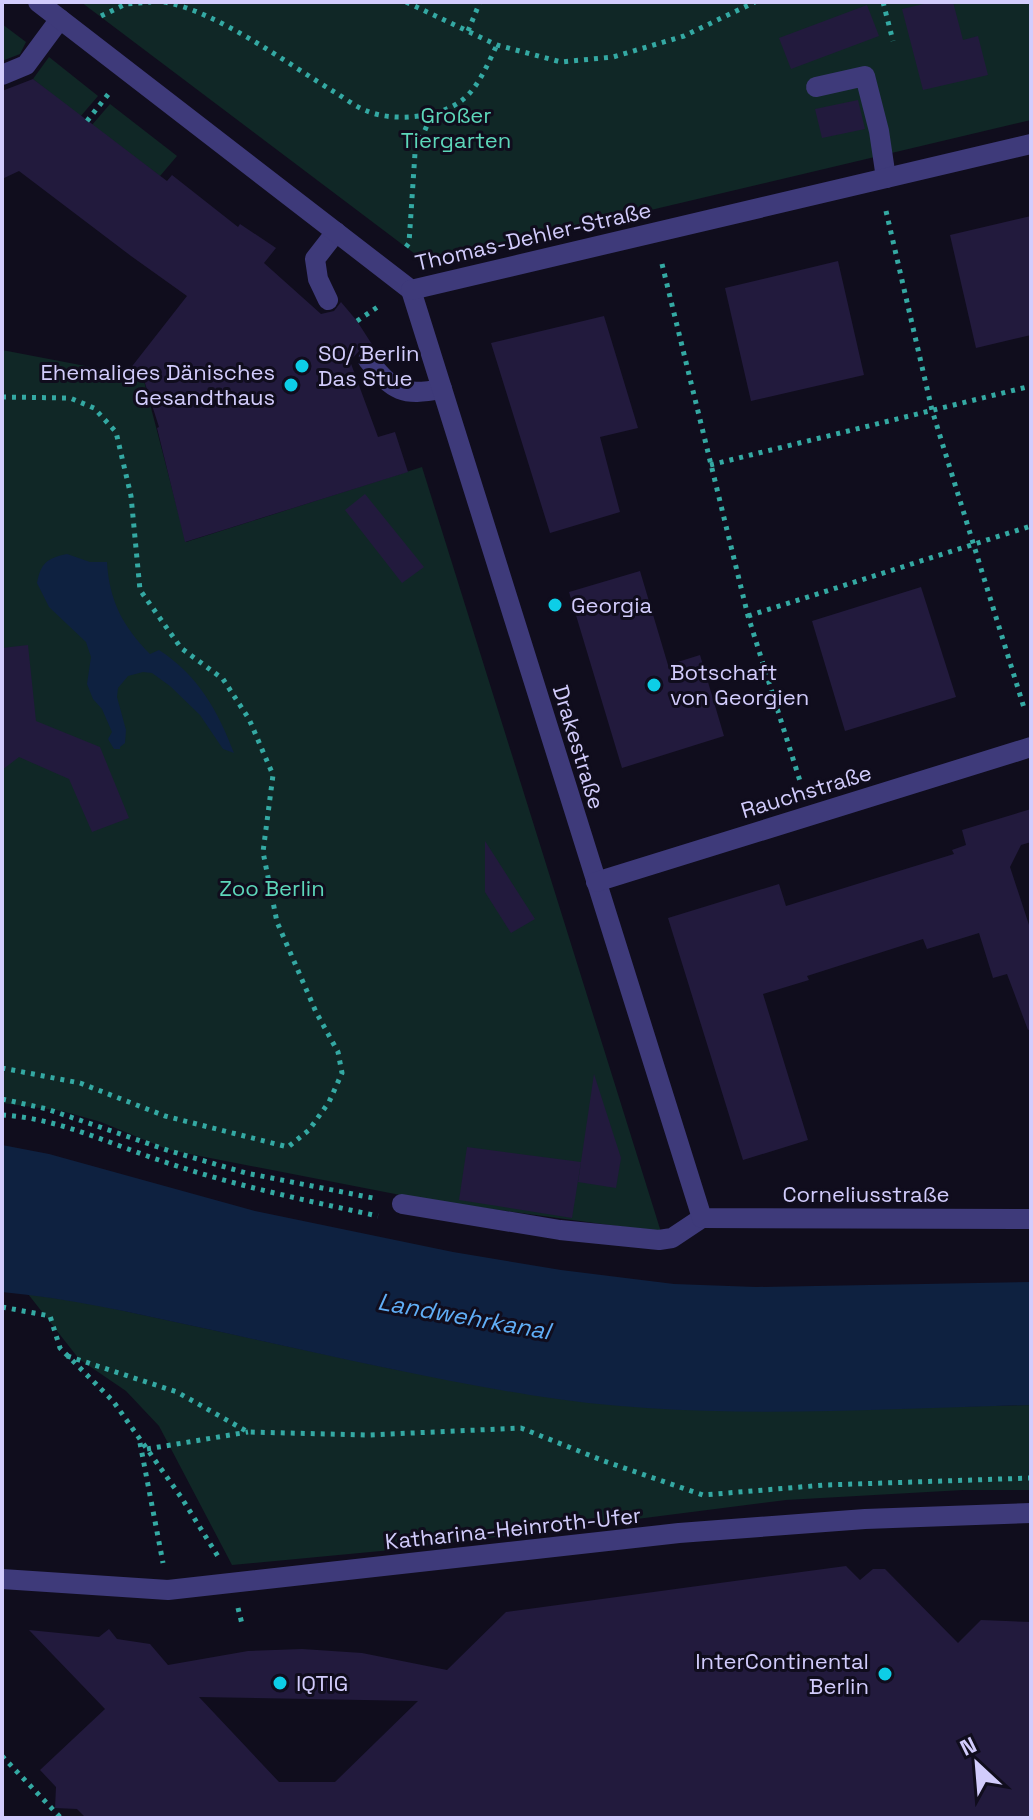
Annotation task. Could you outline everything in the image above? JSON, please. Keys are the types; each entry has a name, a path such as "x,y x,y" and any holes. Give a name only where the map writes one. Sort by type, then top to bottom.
{"street":[{"name":"Thomas-Dehler-Straße","path":"38,2 411,290 1031,144"},
{"path":"2,75 26,65 60,19"},
{"path":"816,87 865,76 879,131 886,178"},
{"path":"328,300 318,279 315,259 336,232"},
{"name":"Drakestraße","path":"411,290 702,1218"},
{"path":"368,360 387,383 399,391 417,394 442,389"},
{"name":"Rauchstraße","path":"596,882 1031,747"},
{"path":"407,1202 560,1230 659,1240 672,1238 702,1218"},
{"name":"Corneliusstraße","path":"702,1218 1031,1219"},
{"name":"Katharina-Heinroth-Ufer","path":"2,1579 168,1590 679,1533 865,1519 1031,1513"}],"path":[{"path":"100,16 126,4 151,2"},
{"path":"164,2 186,6 201,13 369,112 408,119 462,101 482,75 497,45"},
{"path":"198,2 201,13"},
{"path":"406,2 497,45 561,62 613,57 684,36 755,2"},
{"path":"468,31 480,2"},
{"path":"883,2 893,41"},
{"path":"87,121 110,92"},
{"path":"406,247 409,243 415,153 433,113"},
{"path":"886,211 932,410 1025,711"},
{"path":"662,264 748,616 800,781"},
{"path":"357,321 379,306"},
{"path":"710,465 1031,386"},
{"path":"2,397 70,398 94,408 116,432 131,496 140,590 181,648 223,679 249,719 273,775 263,852 277,922 316,1012 338,1052 342,1073 329,1102 309,1130 288,1147 165,1116 80,1083 2,1068"},
{"path":"748,616 1031,526"},
{"path":"2,1099 47,1109 246,1173 407,1202"},
{"path":"2,1115 22,1116 106,1140 237,1185 385,1218"},
{"path":"2,1307 50,1316 60,1348 113,1401 210,1542 232,1583 242,1624"},
{"path":"67,1356 177,1392 248,1432"},
{"path":"147,1449 248,1432 369,1435 521,1428 703,1495 825,1485 1031,1478"},
{"path":"139,1438 168,1590"},
{"path":"2,1756 61,1818"}],"green space":[{"name":"Großer Tiergarten","path":"81,2 1031,2 1031,120 435,261 419,257"},
{"path":"2,24 26,42 20,54 2,61"},
{"path":"49,57 98,96 80,117 33,79"},
{"path":"110,104 177,156 160,176 92,125"},
{"name":"Zoo Berlin","path":"2,350 143,377 186,542 422,467 661,1232 426,1200 169,1150 101,1122 62,1111 2,1103"},
{"path":"28,1294 88,1303 398,1370 748,1411 1031,1405 1031,1490 963,1490 786,1500 402,1549 232,1565 159,1426 126,1391 79,1359"}],"water":[{"path":"67,554 90,562 107,562 114,601 132,634 150,654 159,650 196,683 214,709 234,753 223,749 200,715 170,686 152,673 143,672 128,676 118,688 117,697 126,730 125,743 120,749 114,749 108,739 112,732 87,684 91,657 86,642 49,607 37,583 46,562"},
{"name":"Landwehrkanal","path":"2,1145 49,1154 255,1211 453,1252 561,1270 674,1284 756,1287 1031,1282 1031,1405 780,1412 655,1409 592,1403 447,1380 100,1306 2,1292"}],"building":[{"path":"932,2 953,2 963,40 978,36 988,75 923,90 902,9"},
{"path":"867,5 879,36 791,69 779,38"},
{"name":"Ehemaliges Dänisches Gesandthaus","path":"33,79 167,181 172,175 238,227 240,224 276,248 264,263 321,314 334,311 341,302 373,346 360,350 350,361 378,437 395,432 408,472 185,542 159,427 143,377 126,374 187,296 19,171 2,179 2,91"},
{"path":"858,100 865,129 822,138 815,109"},
{"path":"1031,216 1031,335 976,348 950,235"},
{"path":"838,261 864,375 751,401 725,288"},
{"path":"604,316 638,428 600,437 620,512 550,533 491,343"},
{"path":"365,494 424,567 402,583 345,510"},
{"path":"640,571 668,665 700,655 724,736 622,768 569,592"},
{"path":"921,587 956,697 845,731 812,621"},
{"path":"28,645 36,721 100,747 129,818 92,832 69,779 19,757 2,770 2,648"},
{"path":"1031,809 1031,842 1021,845 1010,867 1031,931 1031,1029 1028,1030 1007,974 993,978 979,933 927,949 923,939 807,976 809,980 763,994 808,1140 743,1160 668,918 779,884 786,906 954,854 952,850 966,845 962,830"},
{"path":"485,841 535,919 511,933 485,892"},
{"path":"594,1074 621,1158 616,1188 578,1182"},
{"path":"467,1147 581,1162 572,1218 459,1200"},
{"path":"846,1566 860,1580 873,1569 885,1569 958,1643 981,1620 1031,1622 1031,1818 86,1818 77,1809 55,1808 56,1787 40,1770 105,1709 29,1630 99,1637 109,1629 117,1639 150,1644 168,1665 248,1651 302,1649 362,1653 447,1670 506,1612","holes":["199,1697 418,1701 335,1782 279,1782"]}],"place":[{"name":"SO/ Berlin Das Stue","path":"302,366"},
{"name":"Ehemaliges Dänisches Gesandthaus","path":"291,385"},
{"name":"Georgia","path":"555,605"},
{"name":"Botschaft von Georgien","path":"654,685"},
{"name":"InterContinental Berlin","path":"885,1674"},
{"name":"IQTIG","path":"280,1683"}]}
